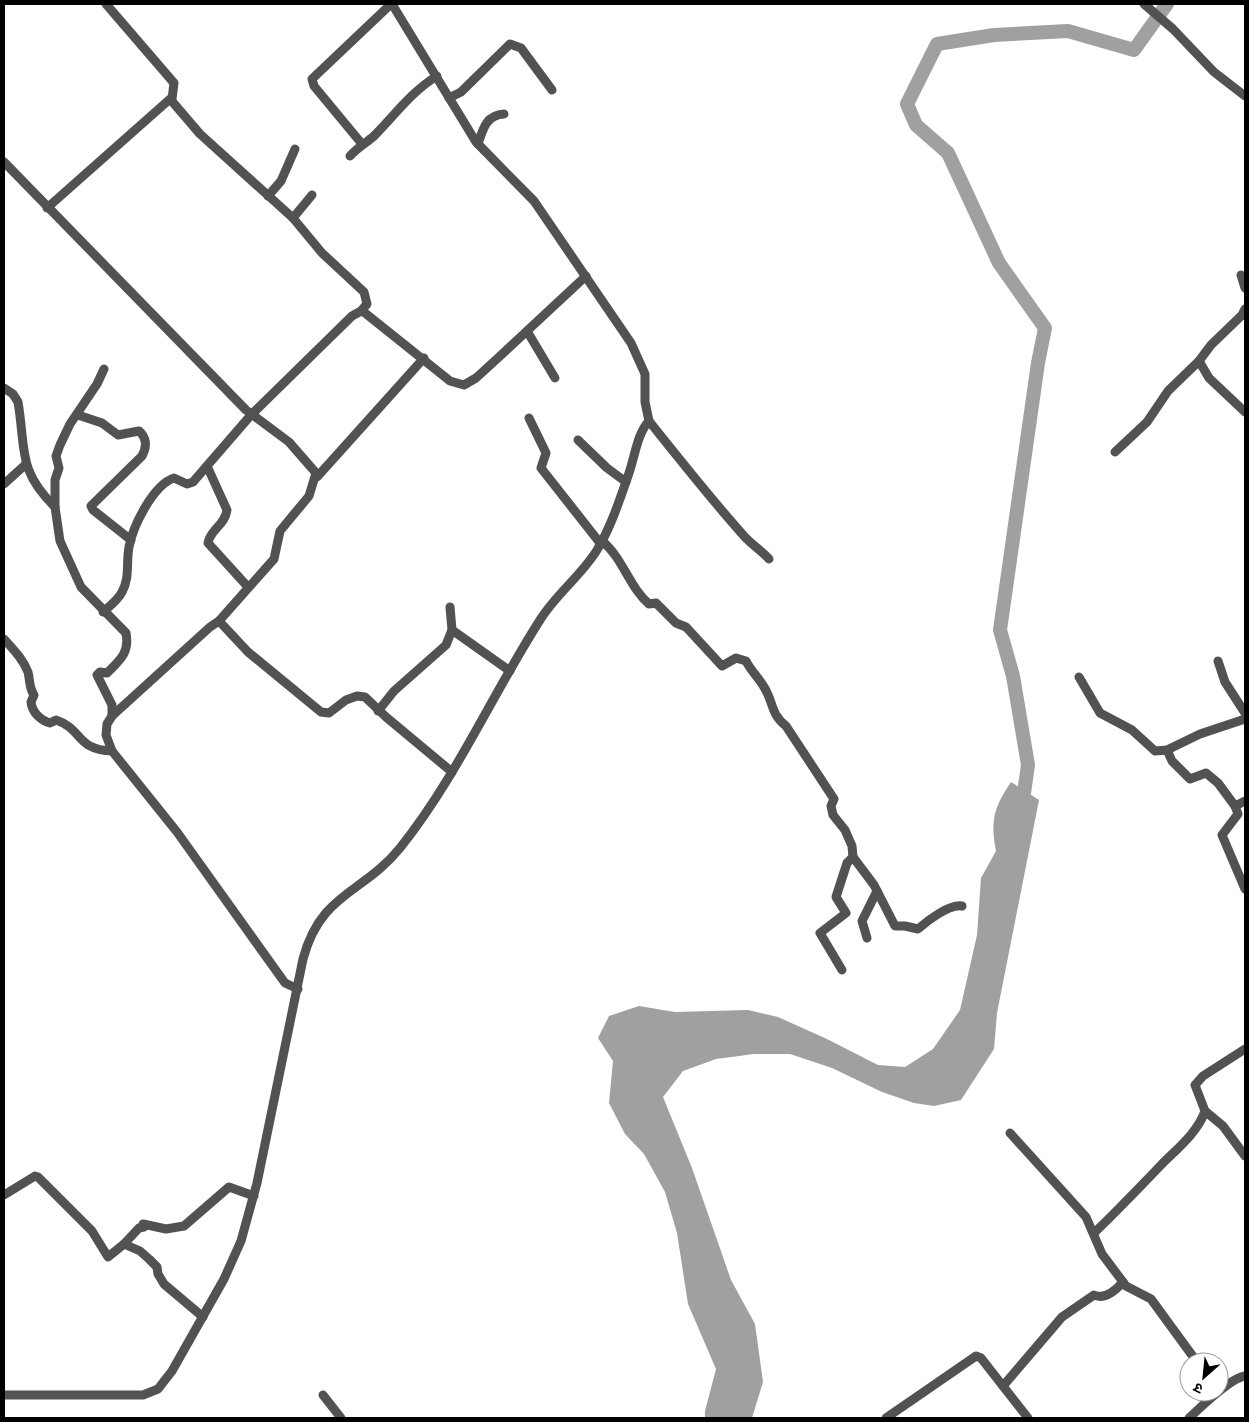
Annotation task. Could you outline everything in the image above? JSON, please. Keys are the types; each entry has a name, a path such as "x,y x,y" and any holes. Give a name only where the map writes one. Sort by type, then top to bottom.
{"street":[{"path":"103,612 118,599 124,588 127,577 130,540 140,516 165,482 174,478 189,484 251,415 349,319 360,312 366,304 364,292 322,253 293,218 200,134 172,100 174,83 106,4"},
{"path":"362,144 314,86 312,79 392,4 433,78 449,98 478,144 534,201 582,278 639,357 644,374 645,402 649,421 711,495 720,509 750,543 761,550 769,559"},
{"path":"1144,4 1173,29 1205,64 1245,96"},
{"path":"449,98 460,92 510,44 521,48 552,90"},
{"path":"350,156 362,144 372,138 433,78"},
{"path":"47,208 167,100 172,100"},
{"path":"478,144 489,120 496,115 504,114"},
{"path":"268,196 281,181 295,149"},
{"path":"5,167 251,415 289,442 313,468 316,477"},
{"path":"293,218 312,195"},
{"path":"1241,275 1245,288"},
{"path":"360,312 424,358 450,381 464,384 476,378 582,278"},
{"path":"1115,452 1147,422 1168,391 1199,361 1211,344 1242,315 1245,309"},
{"path":"527,331 555,378"},
{"path":"294,988 177,832 112,751 106,734 107,724 112,716 219,621 274,558 282,526 303,505 316,477 424,358"},
{"path":"1199,361 1209,378 1245,412"},
{"path":"104,369 78,415 70,424 56,456 59,468 55,480 59,536 81,587 103,612 124,631 127,637 123,658 107,673 100,672 97,675 112,704 112,716"},
{"path":"4,388 13,394 18,402 25,465 42,493 56,507"},
{"path":"78,415 102,423 118,435 130,431 139,431 145,440 146,448 142,456 91,506 93,510 130,540"},
{"path":"529,418 546,455 541,468 599,541 627,572 641,597 649,604 656,603 676,623 686,627 722,666 736,658 746,661 754,676 764,687 775,717 786,726 834,799 831,806 832,816 845,830 852,846 853,857 877,891 896,926 905,926 918,930 957,905 962,906"},
{"path":"4,1395 148,1394 158,1389 166,1380 199,1314 224,1279 237,1249 294,988 308,942 321,916 394,855 449,770 508,669 544,613 577,575 599,541 640,435 649,421"},
{"path":"578,440 623,480"},
{"path":"4,484 25,465"},
{"path":"207,466 227,510 222,524 209,536 208,542 248,587"},
{"path":"378,711 394,691 443,649 452,630 450,607"},
{"path":"219,621 248,652 321,712 329,713 346,700 357,696 365,697 378,711 449,770"},
{"path":"452,630 508,669"},
{"path":"4,639 21,658 27,671 34,695 31,702 34,713 44,721 50,723 56,720 66,724 86,746 93,749 112,751"},
{"path":"1218,661 1227,686 1245,713"},
{"path":"1079,677 1100,713 1132,730 1152,750 1167,750 1200,734 1245,719"},
{"path":"1167,750 1172,761 1190,779 1206,773 1215,779 1235,806 1238,814 1222,835 1245,889"},
{"path":"1235,806 1245,801"},
{"path":"842,970 820,933 846,913 836,897 847,863 853,857"},
{"path":"867,938 862,920 877,891"},
{"path":"1245,1049 1203,1076 1195,1085 1205,1111 1223,1126 1245,1156"},
{"path":"1094,1233 1149,1180 1182,1144 1202,1120 1205,1111"},
{"path":"1010,1132 1070,1197 1090,1223 1102,1254 1123,1282 1133,1291 1141,1292 1151,1299 1190,1352"},
{"path":"4,1195 35,1176 42,1180 92,1231 108,1257 139,1228 144,1227 143,1224 166,1229 184,1226 229,1187 234,1187 250,1195"},
{"path":"124,1244 140,1251 149,1259 157,1267 158,1274 164,1284 199,1314"},
{"path":"1003,1386 1062,1317 1094,1295 1105,1296 1114,1291 1123,1282"},
{"path":"886,1418 976,1356 981,1358 1028,1418"},
{"path":"1229,1385 1243,1376"},
{"path":"322,1395 341,1418"},
{"path":"1189,1418 1207,1402"}],"shaded area":[{"path":"1011,782 1039,800 997,1013 994,1049 961,1100 934,1106 914,1103 882,1092 832,1068 790,1054 754,1054 716,1059 683,1071 663,1097 692,1168 731,1280 755,1324 763,1382 752,1418 705,1418 705,1411 716,1369 688,1304 677,1233 665,1192 644,1154 625,1134 609,1103 613,1061 598,1038 609,1016 639,1006 675,1012 748,1010 778,1017 878,1065 905,1067 933,1049 960,1010 977,935 981,878 996,851 993,831 995,815 997,807"}],"waterway":[{"path":"1022,807 1028,765 1013,676 1000,630 1038,363 1045,328 999,263 948,153 916,125 907,104 937,44 994,35 1068,31 1134,50 1167,4"}]}
